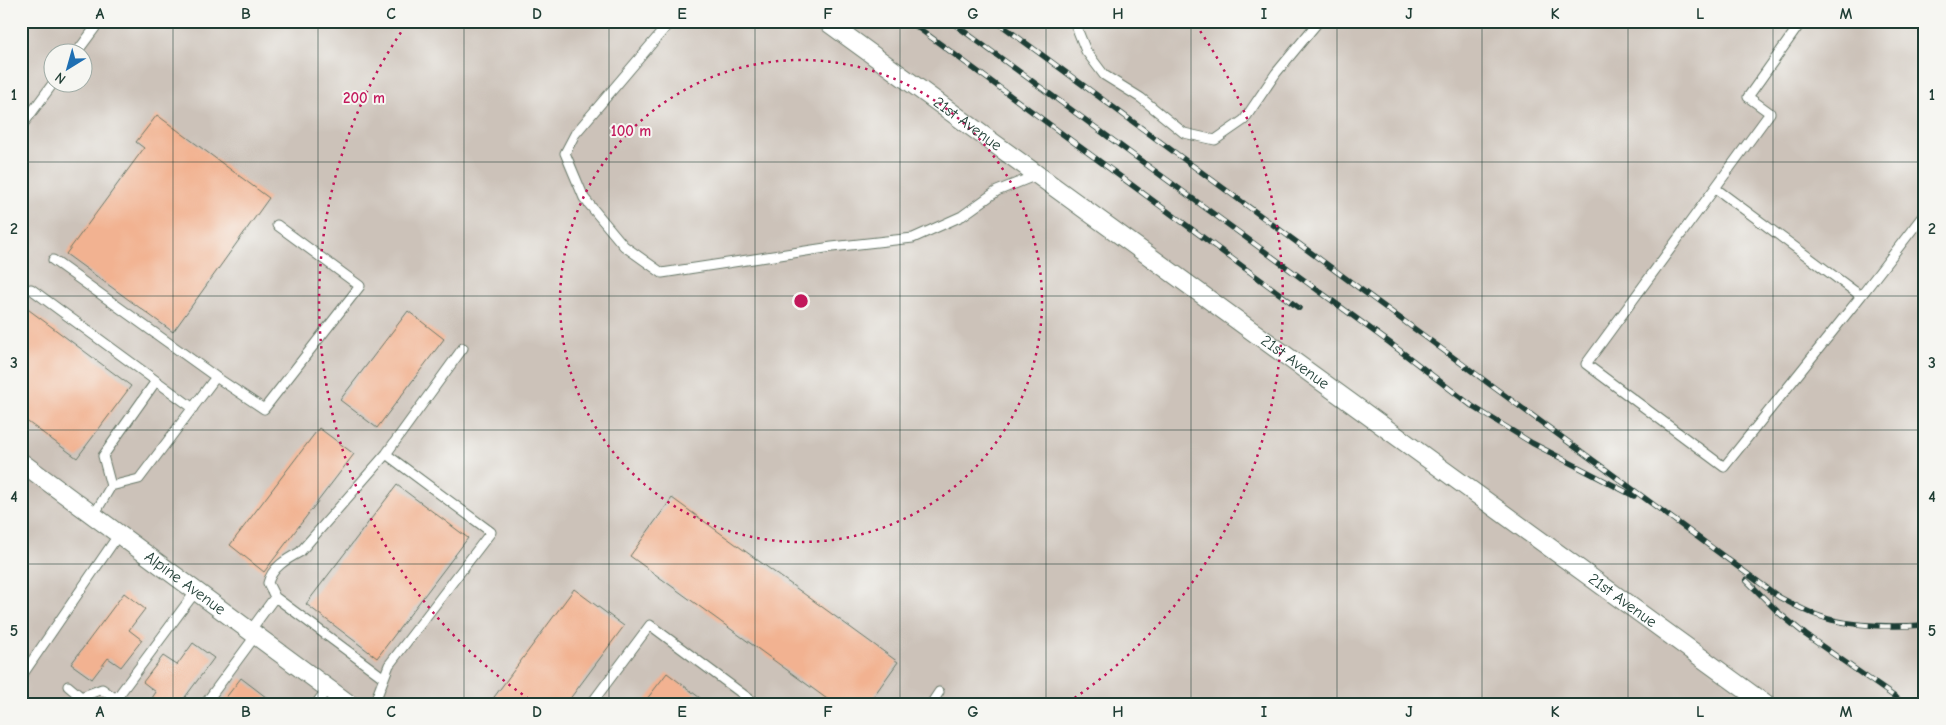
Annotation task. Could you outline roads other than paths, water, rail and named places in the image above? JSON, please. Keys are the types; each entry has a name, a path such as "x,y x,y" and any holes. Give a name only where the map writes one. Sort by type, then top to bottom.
{"street":[{"name":"21st Avenue","path":"826,21 1765,704"},
{"name":"Alpine Avenue","path":"21,462 349,704"}],"lane":[{"path":"84,42 100,21"},
{"path":"671,21 575,134 565,152 584,198 624,246 662,273 832,246 913,238 962,216 997,191 1038,175"},
{"path":"1074,21 1086,51 1104,75 1141,98 1184,132 1215,140 1244,120 1276,73 1319,21"},
{"path":"1802,21 1748,97 1770,114 1586,364 1724,466 1861,296 1925,212"},
{"path":"21,127 47,92"},
{"path":"1715,188 1861,296"},
{"path":"53,260 216,377 264,409 360,286 277,225"},
{"path":"30,289 193,408"},
{"path":"384,678 275,597 268,583 274,570 287,559 300,552 386,454 464,348"},
{"path":"94,515 111,486 139,479 216,377"},
{"path":"111,486 102,456 156,381"},
{"path":"374,704 389,665 491,532 386,454"},
{"path":"21,677 119,534"},
{"path":"68,686 81,697 102,689 119,702 196,592"},
{"path":"205,704 275,597"},
{"path":"591,704 650,624 756,704"},
{"path":"316,704 328,688"},
{"path":"931,704 940,692"}],"railway":[{"path":"909,21 1299,308"},
{"path":"950,21 1390,343 1472,406 1532,443 1634,496"},
{"path":"996,21 1779,597 1818,616 1832,620 1879,626 1925,625"},
{"path":"1746,580 1779,613 1806,635 1905,704"}]}
